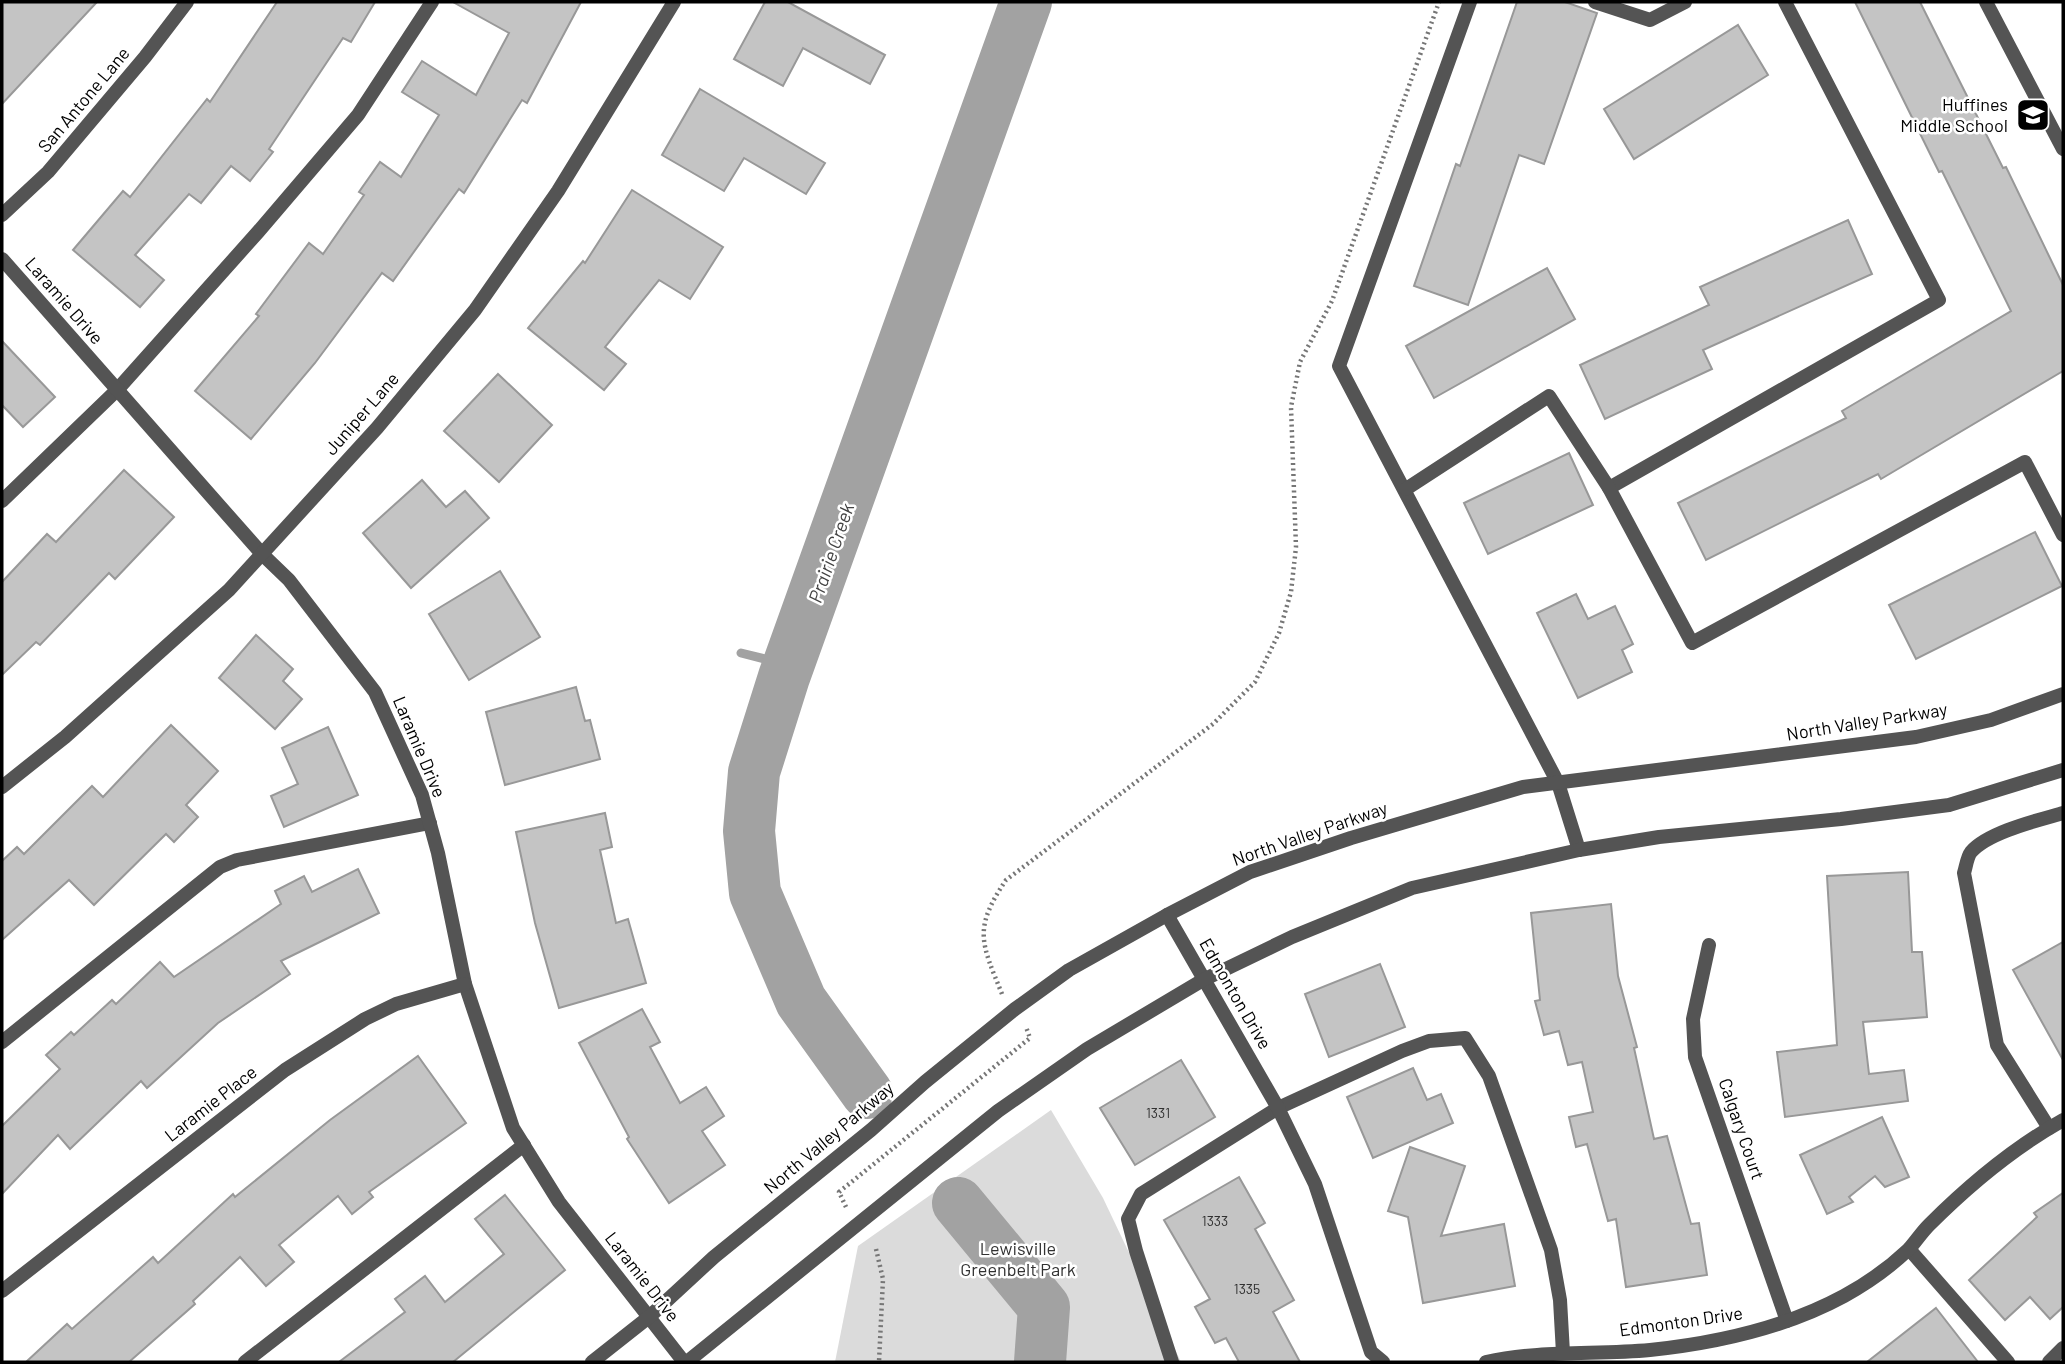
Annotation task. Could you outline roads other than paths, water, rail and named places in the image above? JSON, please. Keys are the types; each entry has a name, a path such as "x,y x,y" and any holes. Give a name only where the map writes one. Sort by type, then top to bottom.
{"street":[{"name":"San Antone Lane","path":"2,215 48,172 145,57 187,2"},
{"path":"2,501 117,390 358,115 432,2"},
{"name":"Juniper Lane","path":"2,787 65,737 229,590 377,428 475,310 558,191 674,2"},
{"path":"1470,2 1339,366 1406,489 1558,783 1579,850"},
{"path":"1595,2 1650,20 1685,2"},
{"path":"1609,488 1939,300 1785,2"},
{"path":"1986,2 2063,149"},
{"name":"Laramie Drive","path":"2,259 262,554 289,580 375,692 422,795 464,984 513,1128 559,1202 685,1362"},
{"path":"1406,489 1549,396 1609,488 1692,643 2025,462 2063,535"},
{"name":"North Valley Parkway","path":"592,1362 649,1317 714,1257 1015,1009 1069,970 1250,872 1338,842 1523,788 1916,737 1990,720 2063,694"},
{"path":"685,1362 998,1111 1087,1049 1203,980 1292,937 1412,888 1579,850 1658,837 1950,805 2063,770"},
{"path":"2049,1128 1997,1045 1964,873 1971,853 1991,838 2063,813"},
{"path":"2,1042 220,867 237,860 430,823"},
{"name":"Edmonton Drive","path":"1167,915 1278,1108 1315,1184 1371,1352 1383,1362"},
{"name":"Calgary Court","path":"1709,944 1693,1019 1695,1057 1787,1321"},
{"name":"Laramie Place","path":"2,1291 285,1070 365,1019 396,1004 464,984"},
{"path":"1172,1362 1128,1219 1141,1194 1278,1108 1411,1047 1442,1038 1465,1038 1489,1076 1551,1250 1560,1300 1563,1353"},
{"name":"Edmonton Drive","path":"1486,1362 1563,1353 1650,1350 1730,1338 1787,1321 1846,1295 1909,1249 1928,1226 2026,1142 2063,1120"},
{"path":"245,1362 524,1145"},
{"path":"1909,1249 2008,1362"},
{"path":"2049,1362 2063,1348"}],"waterway":[{"name":"Prairie Creek","path":"867,1093 801,1001 755,893 749,831 754,772 784,677 1026,2"},
{"path":"741,653 773,661 787,668"},
{"name":"Prairie Creek","path":"958,1203 1044,1307 1040,1362"}],"place":[{"name":"Huffines Middle School","path":"2033,115"}],"park label":[{"name":"Lewisville Greenbelt Park","path":"1018,1259"}]}
